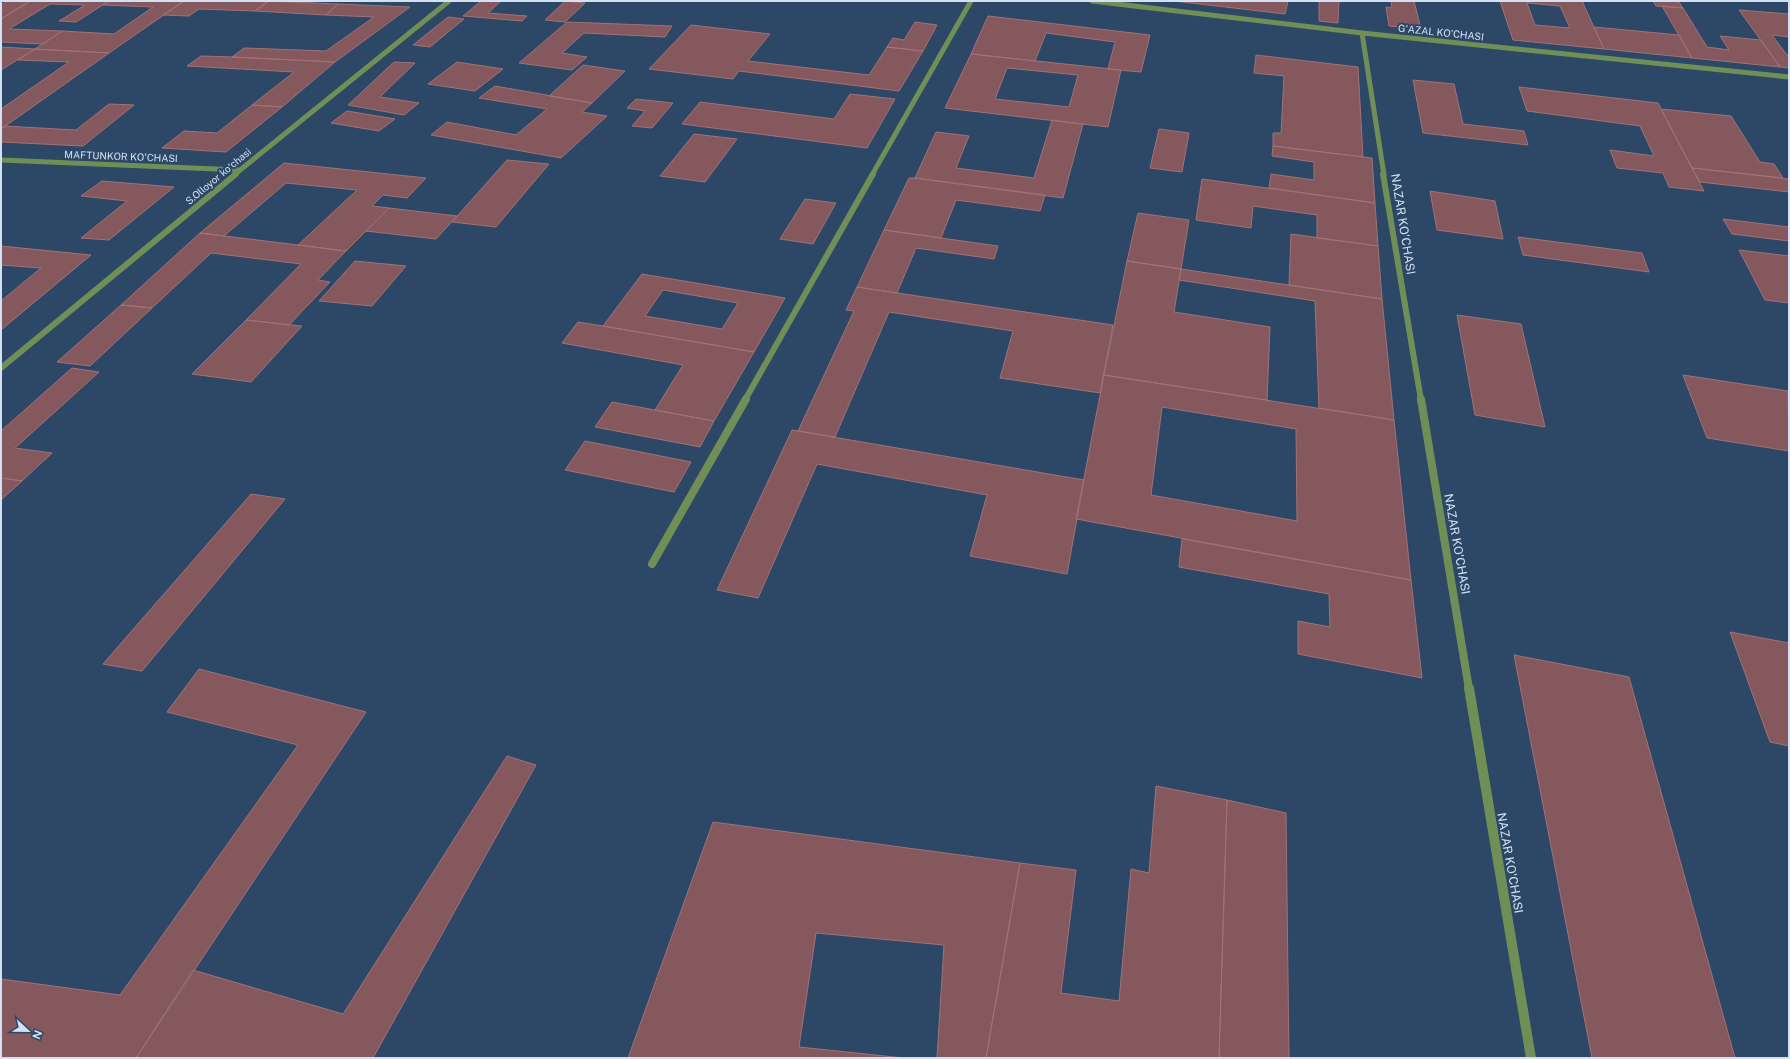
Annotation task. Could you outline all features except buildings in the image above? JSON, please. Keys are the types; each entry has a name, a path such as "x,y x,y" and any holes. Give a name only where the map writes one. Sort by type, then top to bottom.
{"street":[{"name":"S.Olloyor koʻchasi","path":"1,368 240,170 450,1"},
{"path":"652,564 972,1"},
{"name":"G'AZAL KO'CHASI","path":"1092,1 1362,33 1789,77"},
{"name":"NAZAR KO'CHASI","path":"1362,33 1388,211 1531,1058"},
{"name":"MAFTUNKOR KO'CHASI","path":"1,160 240,170"}]}
